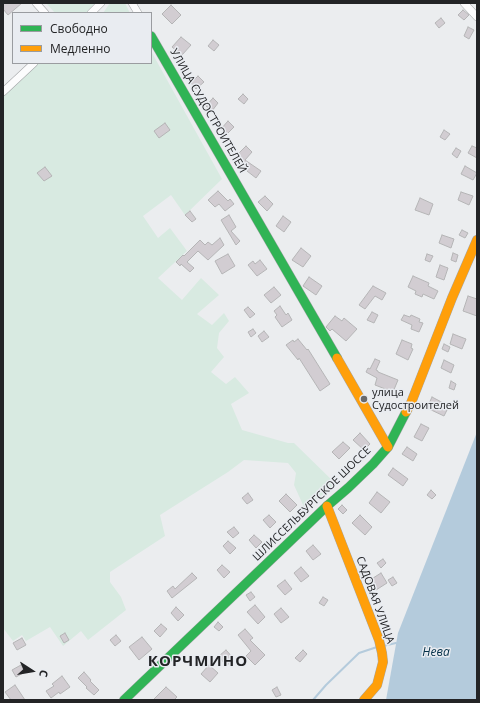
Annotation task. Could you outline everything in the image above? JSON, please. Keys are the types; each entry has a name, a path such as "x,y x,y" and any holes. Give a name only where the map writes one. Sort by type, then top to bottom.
{"street":[{"path":"36,3 44,12"},
{"path":"92,12 101,3"},
{"path":"132,3 137,12"},
{"path":"464,3 477,17"},
{"name":"УЛИЦА СУДОСТРОИТЕЛЕЙ","path":"152,38 388,447"},
{"path":"3,92 33,64"},
{"name":"ШЛИССЕЛЬБУРГСКОЕ ШОССЕ","path":"124,700 327,506 363,474 388,447 411,403 452,298 477,240"},
{"name":"САДОВАЯ УЛИЦА","path":"327,506 379,640 382,653 383,662 376,685 364,700"}],"shaded area":[{"path":"46,3 95,3 87,12 54,12"},
{"path":"110,3 125,3 130,12 104,12"},
{"path":"152,53 222,179 185,215 171,195 143,216 158,238 170,228 187,251 158,278 182,300 201,278 219,295 197,314 212,325 224,313 229,321 219,333 217,348 224,357 211,372 226,384 235,377 249,393 231,404 242,430 288,443 294,443 337,485 304,507 294,485 296,473 288,463 244,460 228,472 160,515 165,536 110,572 110,582 121,597 126,610 88,640 81,631 63,646 50,627 26,641 22,635 13,641 3,628 3,96 37,64 152,64"}],"water":[{"name":"Нева","path":"477,432 477,700 386,700 398,633"}],"building":[{"path":"3,3 22,3 8,15 3,9"},
{"path":"171,5 181,15 172,24 162,14"},
{"path":"463,10 469,15 464,20 458,15"},
{"path":"441,18 445,23 439,28 435,23"},
{"path":"468,27 474,30 469,39 464,36"},
{"path":"181,37 191,45 182,55 172,47"},
{"path":"213,40 219,45 214,51 208,46"},
{"path":"198,76 204,82 196,89 191,83"},
{"path":"243,94 248,99 244,104 238,99"},
{"path":"213,98 218,103 212,111 206,106"},
{"path":"228,121 234,127 227,134 221,129"},
{"path":"165,123 170,130 159,138 154,131"},
{"path":"444,130 450,134 445,140 440,137"},
{"path":"246,146 252,152 245,160 261,171 256,178 247,171 248,169 235,157"},
{"path":"472,146 477,148 477,158 468,153"},
{"path":"456,148 461,151 457,158 452,154"},
{"path":"465,166 477,173 473,180 461,174"},
{"path":"45,167 52,176 44,181 37,173"},
{"path":"218,191 228,201 230,199 234,204 225,211 219,204 215,207 208,200"},
{"path":"461,192 473,196 469,205 458,200"},
{"path":"265,196 273,204 267,211 258,202"},
{"path":"420,198 433,204 429,215 415,210"},
{"path":"190,211 196,219 192,222 185,215"},
{"path":"229,215 236,227 231,231 240,241 236,245 221,220"},
{"path":"283,216 291,222 284,232 276,226"},
{"path":"462,230 468,233 465,238 459,235"},
{"path":"442,235 454,239 451,248 439,243"},
{"path":"220,238 224,245 208,260 198,251 187,262 194,268 190,272 181,264 180,266 176,262 200,240 205,245 208,242 212,245"},
{"path":"301,248 311,256 303,267 292,260"},
{"path":"453,253 458,255 456,262 451,260"},
{"path":"228,254 235,266 222,274 215,261"},
{"path":"427,254 433,256 430,262 425,260"},
{"path":"260,260 267,269 257,276 248,265 253,261 255,264"},
{"path":"440,265 448,268 444,280 436,277"},
{"path":"413,276 429,283 428,286 438,291 434,299 423,294 422,297 415,294 416,291 408,287"},
{"path":"309,277 322,286 316,295 303,286"},
{"path":"373,286 386,293 382,300 375,296 365,309 359,305"},
{"path":"274,287 281,295 271,303 264,295"},
{"path":"468,296 477,299 477,316 463,311"},
{"path":"280,306 286,315 288,313 292,320 282,327 275,317 277,315 274,311"},
{"path":"248,307 255,314 250,318 244,310"},
{"path":"372,312 378,315 374,323 367,320"},
{"path":"404,315 410,317 411,315 420,319 419,322 423,323 419,332 411,329 412,325 401,320"},
{"path":"335,316 342,321 344,318 357,329 346,341 332,329 330,331 326,327"},
{"path":"253,329 256,333 251,337 248,332"},
{"path":"264,331 269,337 262,342 258,336"},
{"path":"453,334 466,339 462,349 450,344"},
{"path":"298,339 307,350 308,349 330,384 320,391 299,358 298,360 286,345 293,340 294,342"},
{"path":"402,340 412,344 411,348 413,349 408,360 396,354"},
{"path":"444,344 450,347 448,352 442,349"},
{"path":"375,359 380,361 376,370 378,372 398,380 393,392 375,385 377,378 366,372 368,368 370,369"},
{"path":"444,360 454,365 451,373 441,368"},
{"path":"451,381 456,384 454,390 449,388"},
{"path":"432,397 449,406 444,416 427,408"},
{"path":"421,424 429,428 422,441 414,437"},
{"path":"360,433 370,444 364,450 353,440"},
{"path":"343,442 350,448 339,459 332,452"},
{"path":"407,447 417,454 413,461 402,454"},
{"path":"393,468 408,479 403,486 388,475"},
{"path":"431,490 436,495 432,499 427,495"},
{"path":"377,492 390,502 381,513 369,503"},
{"path":"248,493 253,500 247,504 242,498"},
{"path":"286,494 297,505 290,512 279,501"},
{"path":"342,505 347,510 343,514 338,509"},
{"path":"269,515 276,522 270,528 263,520"},
{"path":"360,515 372,527 365,535 352,523"},
{"path":"234,527 239,533 233,538 227,532"},
{"path":"254,535 262,542 256,548 249,540"},
{"path":"228,541 236,548 230,554 223,546"},
{"path":"313,545 321,554 313,560 306,551"},
{"path":"383,559 386,563 381,568 377,563"},
{"path":"222,565 230,572 224,578 217,570"},
{"path":"301,567 309,576 301,582 294,573"},
{"path":"192,573 197,578 172,598 167,591 173,586 175,589"},
{"path":"381,573 387,583 376,590 370,580"},
{"path":"393,577 397,583 392,586 388,580"},
{"path":"285,580 292,589 285,595 277,586"},
{"path":"251,592 255,597 250,601 246,595"},
{"path":"323,597 328,600 324,606 319,603"},
{"path":"255,605 265,617 258,624 247,612"},
{"path":"176,607 184,615 178,621 171,613"},
{"path":"281,608 289,617 281,623 274,614"},
{"path":"218,622 223,627 219,631 214,627"},
{"path":"161,624 167,629 160,637 154,631"},
{"path":"245,629 253,638 250,640 265,655 255,665 246,656 251,651 238,635"},
{"path":"65,633 69,640 64,643 60,636"},
{"path":"116,635 121,641 115,646 110,640"},
{"path":"142,637 152,649 139,660 129,647"},
{"path":"22,638 26,645 17,650 13,643"},
{"path":"226,650 234,659 226,666 219,656"},
{"path":"303,650 307,654 300,662 295,658"},
{"path":"21,665 25,672 16,677 12,670"},
{"path":"209,665 218,673 210,682 201,674"},
{"path":"84,672 99,690 94,695 78,678"},
{"path":"62,676 70,687 51,698 46,691 54,686 52,684"},
{"path":"15,685 25,700 11,700 5,692"},
{"path":"166,687 177,697 174,700 153,700"},
{"path":"277,687 281,695 276,697 272,690"}],"waterway":[{"path":"383,646 396,643"},
{"path":"313,700 326,685 359,653 377,647"}],"traffic: fast":[{"path":"152,38 337,358"},
{"path":"124,700 373,464 388,447 406,412"}],"traffic: slow":[{"path":"406,412 477,240"},
{"path":"337,358 388,447"},
{"path":"327,506 379,640 382,653 383,662 377,685 364,700"}],"place":[{"name":"улица Судостроителей","path":"364,399"}],"district":[{"name":"КОРЧМИНО","path":"198,662"}]}
